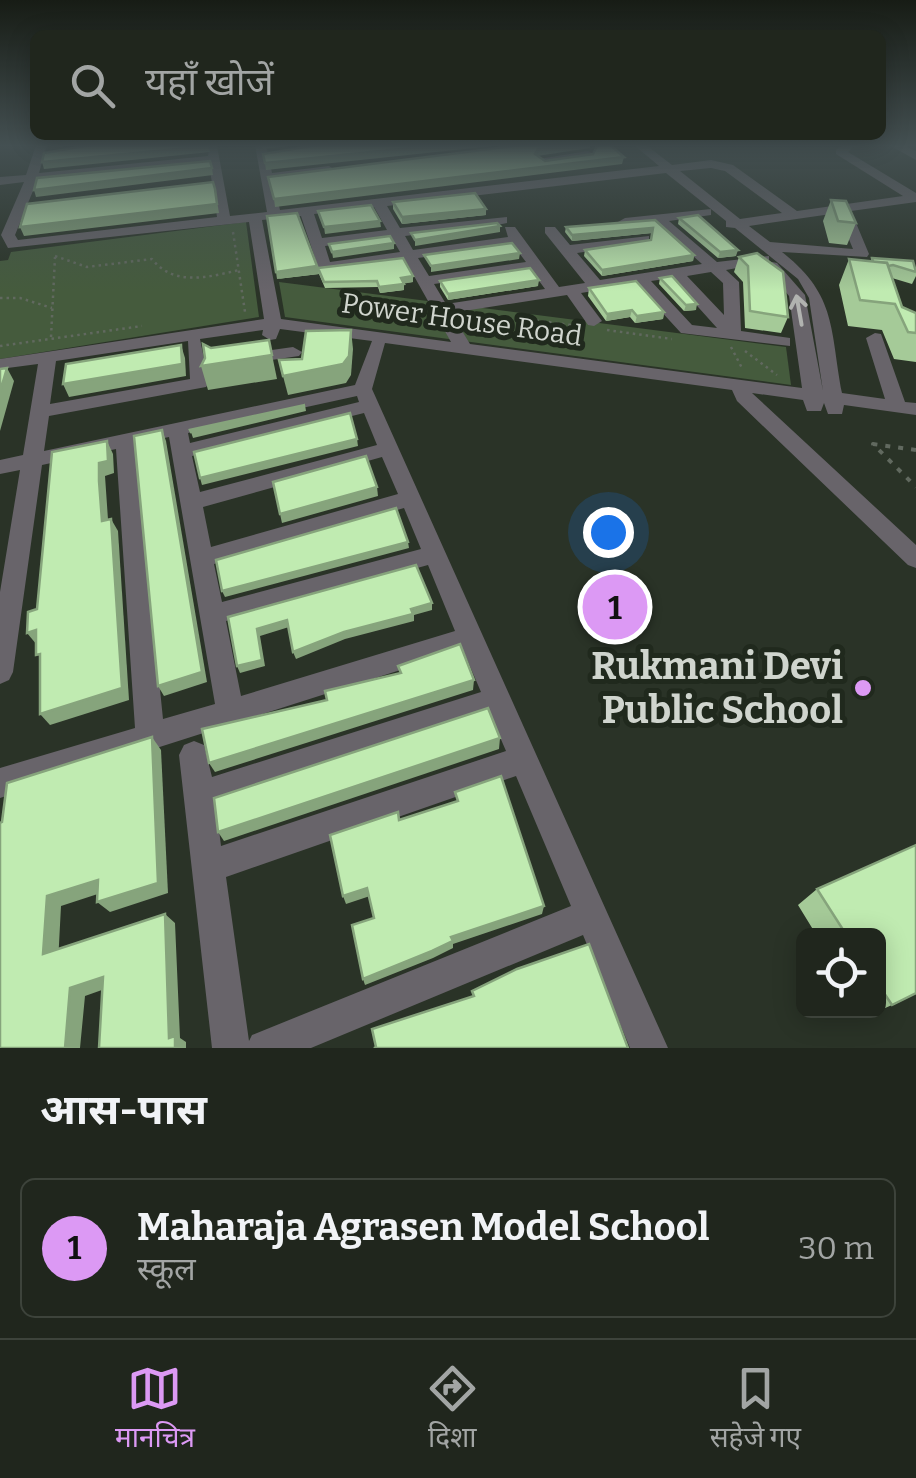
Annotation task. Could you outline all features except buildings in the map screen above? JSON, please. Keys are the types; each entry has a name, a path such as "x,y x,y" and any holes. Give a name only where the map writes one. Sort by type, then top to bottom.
{"street":[{"path":"31,194 30,205 8,241 14,245 56,244 228,224 415,194"},
{"path":"221,194 228,224"},
{"path":"270,194 274,215"},
{"path":"480,194 535,265 594,321"},
{"path":"687,194 706,212 729,225 916,198"},
{"path":"692,194 764,252 804,276 817,298 834,404"},
{"path":"765,194 794,215"},
{"path":"892,201 916,216"},
{"path":"378,202 442,310 472,348"},
{"path":"442,310 640,279 675,269 712,267 764,252 862,254 843,208"},
{"path":"306,211 324,266 517,240"},
{"path":"656,250 625,222 706,212"},
{"path":"256,217 272,329"},
{"path":"658,218 731,282 734,335"},
{"path":"316,243 502,220"},
{"path":"550,230 596,286"},
{"path":"567,250 644,239"},
{"path":"764,252 797,295 809,398"},
{"path":"814,256 882,263"},
{"path":"424,281 535,265"},
{"path":"675,269 734,335"},
{"path":"640,279 687,329 784,342"},
{"name":"Power House Road","path":"0,374 48,354 204,342 242,325"},
{"name":"Power House Road","path":"0,364 242,325 745,389"},
{"name":"Power House Road","path":"272,329 472,348 809,398 916,421"},
{"path":"875,338 906,408"},
{"path":"39,412 200,383 204,342"},
{"path":"204,342 217,363 293,352"},
{"path":"378,345 367,397 649,1048"},
{"path":"0,672 7,578 32,460 48,354"},
{"path":"745,389 916,559"},
{"path":"0,467 124,440 179,440 367,397"},
{"name":"Power House Road","path":"834,404 906,408"},
{"path":"124,440 150,737"},
{"path":"179,440 230,712"},
{"path":"190,502 389,448"},
{"path":"201,559 411,498"},
{"path":"212,615 435,554"},
{"path":"0,784 471,637"},
{"path":"199,796 498,699"},
{"path":"194,755 231,1048"},
{"path":"208,867 524,759"},
{"path":"266,1048 591,914"}],"path":[{"path":"228,224 238,270 242,325"},
{"path":"56,244 87,267 152,258 166,274 191,278 238,270"},
{"path":"48,354 56,244"},
{"path":"0,298 20,298 52,308"},
{"path":"472,348 472,328 519,318 673,339"},
{"path":"0,346 48,354 148,325"},
{"path":"745,389 730,347 746,352 809,398"},
{"path":"916,450 874,444 916,487"}],"green space":[{"path":"246,222 259,317 0,359 0,261 8,260 11,252"},
{"path":"279,282 786,347 791,385 285,317"}],"place":[{"name":"Maharaja Agrasen Model School","path":"615,607"},
{"name":"Rukmani Devi Public School","path":"863,688"}]}
